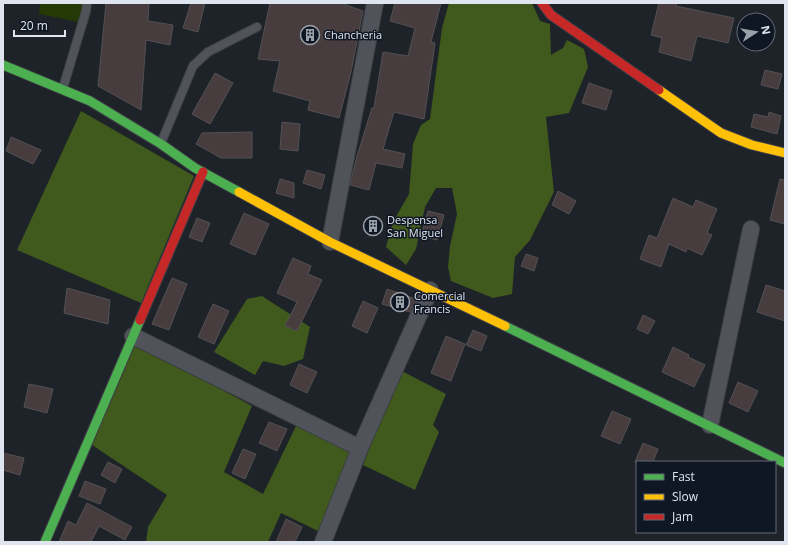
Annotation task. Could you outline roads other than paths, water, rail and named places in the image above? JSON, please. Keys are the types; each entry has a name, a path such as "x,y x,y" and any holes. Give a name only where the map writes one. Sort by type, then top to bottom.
{"main road":[{"path":"542,3 551,15 721,133 752,145 785,153"},
{"path":"3,65 90,101 161,144 203,172 330,242 710,424 785,463"},
{"path":"45,542 203,172"}],"street":[{"path":"330,242 375,3"},
{"path":"710,424 751,229"},
{"path":"323,542 360,448 430,290"},
{"path":"133,336 360,448"}],"lane":[{"path":"63,89 87,3"},
{"path":"161,144 193,66 208,52 257,27"}],"place":[{"name":"Chancheria","path":"310,35"},
{"name":"Despensa San Miguel","path":"373,226"},
{"name":"Comercial Francis","path":"400,302"}]}
